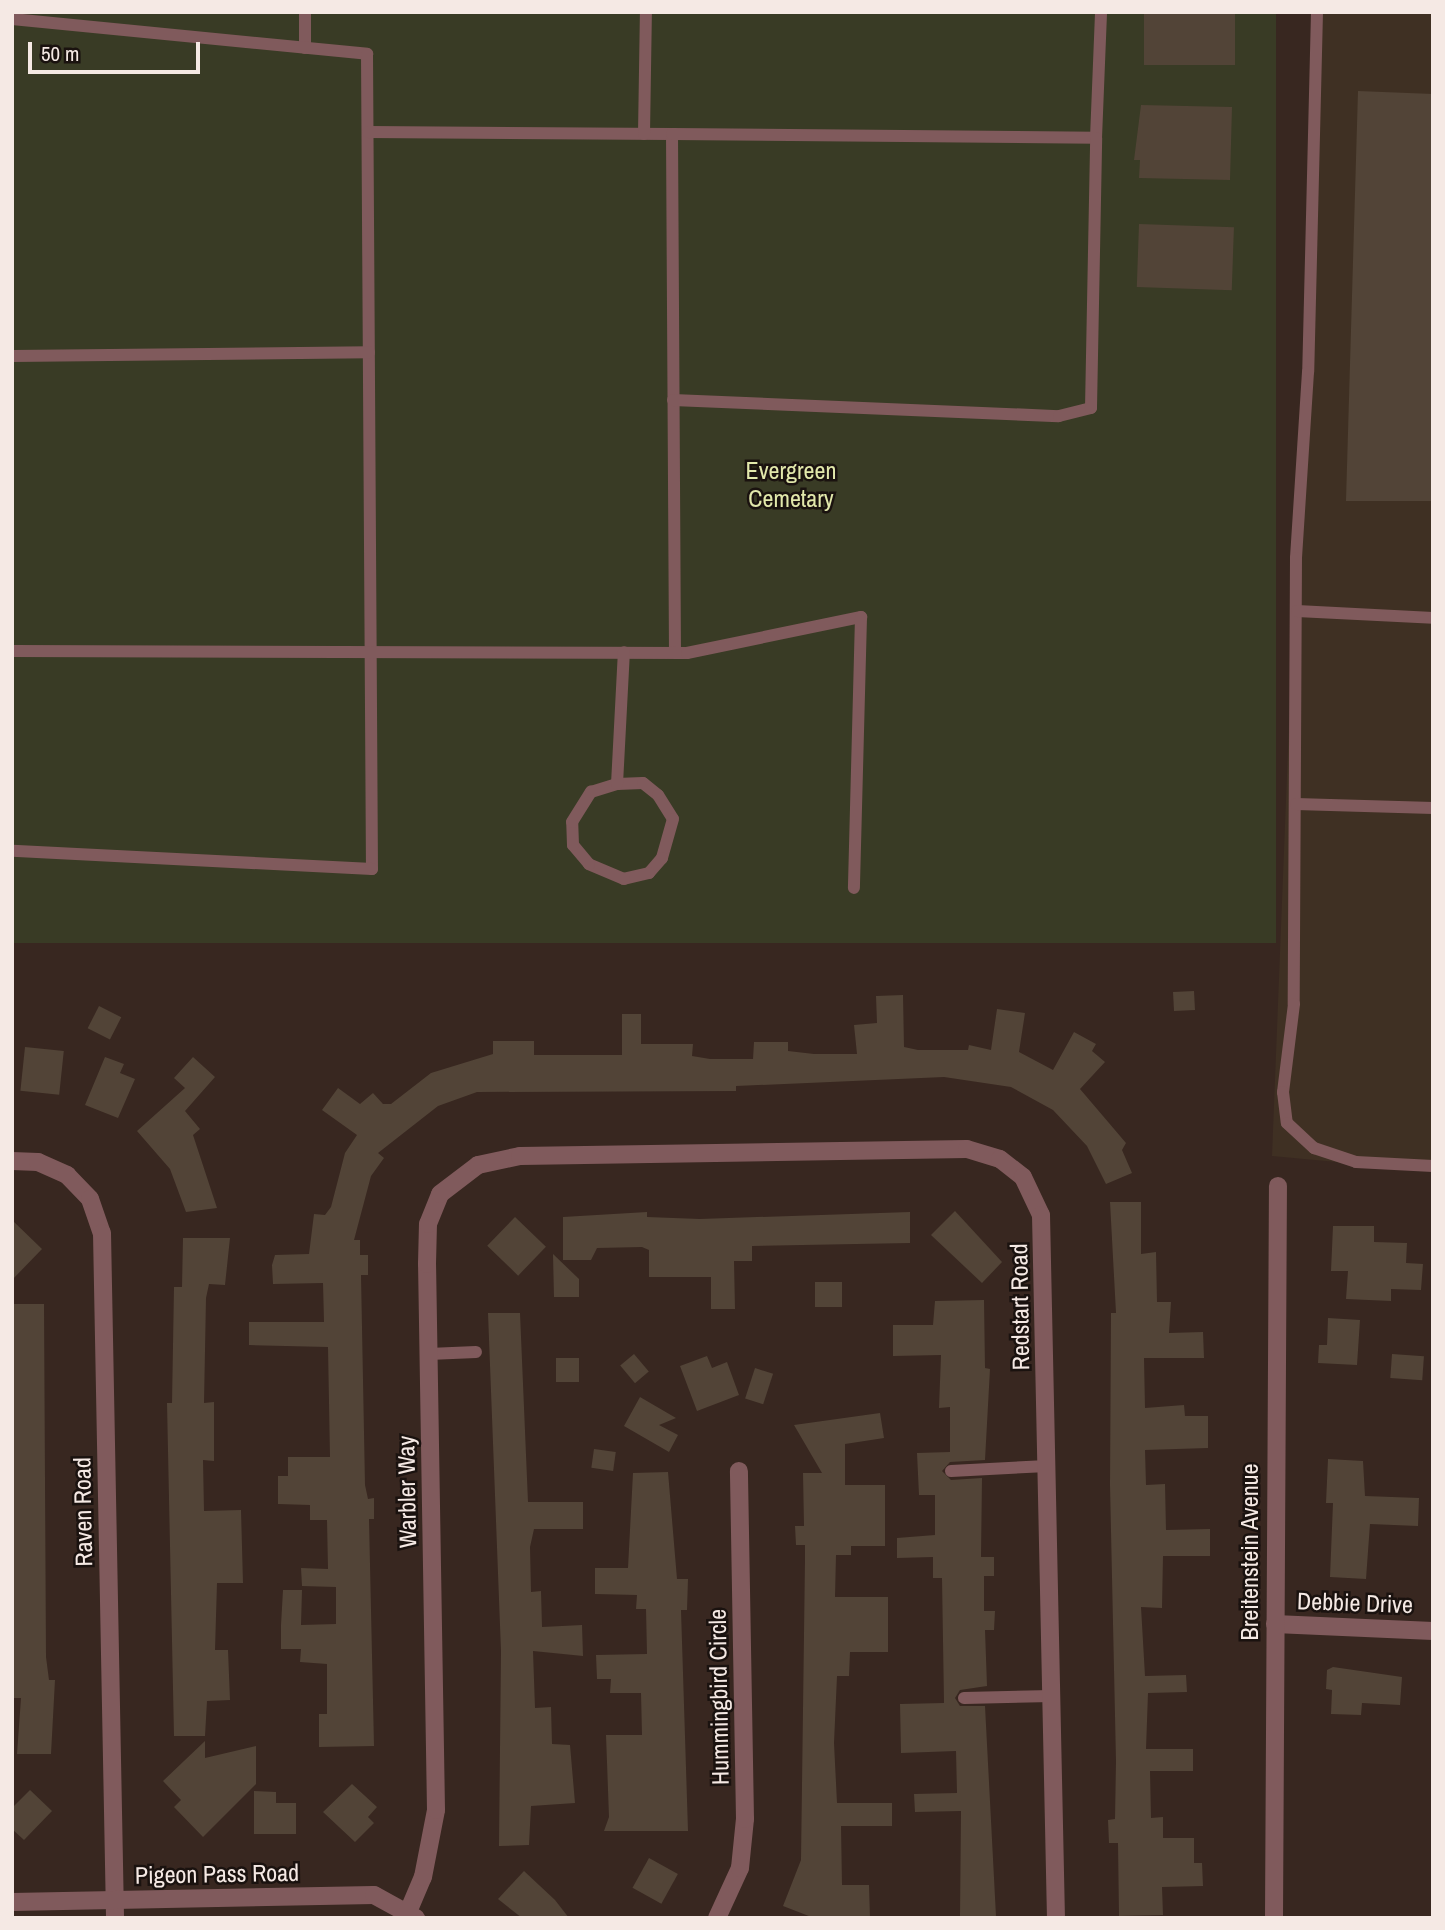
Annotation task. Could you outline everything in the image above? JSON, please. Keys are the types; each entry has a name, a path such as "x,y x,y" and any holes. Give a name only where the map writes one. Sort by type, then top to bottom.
{"street":[{"name":"Redstart Road","path":"554,1155 967,1149 1000,1159 1023,1177 1041,1215 1056,1918"},
{"name":"Warbler Way","path":"412,1915 423,1877 436,1810 428,1224 440,1194 459,1175 493,1159 554,1155"},
{"name":"Raven Road","path":"12,1161 38,1162 67,1174 90,1199 102,1233 115,1909"},
{"name":"Breitenstein Avenue","path":"1274,1918 1278,1186"},
{"name":"Hummingbird Circle","path":"717,1918 740,1868 746,1819 739,1471"},
{"name":"Debbie Drive","path":"1276,1624 1433,1631"},
{"name":"Pigeon Pass Road","path":"12,1902 115,1909 374,1895 412,1915"}],"lane":[{"path":"304,12 305,48"},
{"path":"644,134 646,12"},
{"path":"673,400 1059,416 1091,408 1101,12"},
{"path":"1317,12 1297,611 1294,1004 1283,1092 1287,1124 1314,1148 1356,1162 1433,1166"},
{"path":"12,19 367,54 372,869 12,851"},
{"path":"368,132 1096,138"},
{"path":"672,134 675,652"},
{"path":"12,356 369,352"},
{"path":"1297,611 1433,618"},
{"path":"12,651 371,648 675,652 742,645 861,617 854,888"},
{"path":"617,784 624,652"},
{"path":"643,783 658,795 673,820 662,858 649,873 624,879 589,864 573,845 572,822 591,792 617,784 643,783"},
{"path":"1296,804 1433,808"},
{"path":"429,1354 476,1352"},
{"path":"951,1471 1047,1466"},
{"path":"964,1698 1052,1696"}],"shaded area":[{"path":"1317,12 1433,12 1433,1171 1272,1156"}],"green space":[{"name":"Evergreen Cemetary","path":"12,12 1276,12 1276,943 12,943"}],"building":[{"path":"1144,12 1235,12 1235,65 1144,65"},
{"path":"1358,91 1433,94 1433,501 1346,501"},
{"path":"1141,105 1232,107 1230,180 1139,178 1140,160 1134,160"},
{"path":"1139,224 1234,227 1232,290 1137,287"},
{"path":"1194,991 1195,1010 1174,1011 1173,992"},
{"path":"903,995 904,1047 918,1050 968,1050 969,1045 991,1050 997,1009 1025,1013 1019,1052 1053,1070 1074,1032 1096,1044 1092,1051 1105,1062 1080,1089 1126,1143 1122,1150 1132,1173 1106,1184 1087,1146 1053,1110 1011,1087 944,1077 736,1086 736,1091 477,1092 438,1106 378,1153 384,1158 371,1176 354,1240 360,1240 360,1255 368,1255 368,1275 361,1275 365,1485 368,1499 374,1498 374,1519 369,1519 374,1746 319,1747 319,1714 327,1714 327,1664 300,1662 301,1649 281,1649 281,1625 283,1590 302,1590 301,1625 336,1624 336,1587 302,1586 301,1568 328,1569 327,1520 310,1520 310,1505 278,1504 278,1476 288,1476 288,1457 330,1457 328,1347 249,1345 249,1322 324,1322 323,1283 273,1284 272,1265 275,1255 309,1254 314,1214 325,1215 331,1207 345,1153 357,1135 322,1110 338,1088 360,1104 373,1093 383,1104 391,1104 431,1073 493,1054 493,1041 534,1041 534,1055 622,1055 622,1014 641,1014 641,1044 693,1044 692,1056 710,1059 753,1059 754,1042 788,1042 788,1051 857,1054 854,1025 877,1023 876,996"},
{"path":"99,1006 121,1017 110,1040 88,1028"},
{"path":"25,1047 64,1051 59,1095 20,1091"},
{"path":"105,1057 124,1064 120,1073 135,1079 118,1118 85,1105"},
{"path":"193,1057 215,1077 185,1111 200,1129 193,1135 217,1208 186,1212 170,1169 137,1131 185,1088 174,1078"},
{"path":"1110,1202 1141,1202 1141,1254 1156,1252 1157,1302 1171,1302 1169,1333 1203,1332 1204,1358 1144,1358 1145,1408 1184,1405 1185,1416 1208,1416 1208,1448 1145,1450 1146,1485 1165,1484 1166,1530 1210,1529 1210,1556 1163,1556 1162,1608 1141,1607 1145,1676 1186,1675 1187,1692 1148,1693 1146,1749 1193,1749 1193,1771 1150,1771 1151,1818 1163,1817 1163,1838 1194,1838 1194,1863 1202,1863 1203,1886 1162,1887 1163,1915 1119,1916 1118,1843 1109,1843 1108,1820 1115,1819 1116,1761 1110,1485 1111,1313 1116,1313"},
{"path":"955,1211 1002,1262 982,1283 931,1235"},
{"path":"647,1212 647,1217 700,1219 910,1212 910,1243 752,1246 752,1261 734,1261 735,1309 711,1309 711,1277 649,1277 649,1250 642,1247 597,1248 591,1260 563,1260 563,1217"},
{"path":"515,1217 546,1247 518,1276 487,1246"},
{"path":"12,1220 42,1249 12,1280"},
{"path":"1333,1226 1374,1226 1374,1242 1407,1243 1406,1263 1423,1264 1421,1290 1391,1289 1391,1301 1346,1299 1348,1271 1331,1271"},
{"path":"183,1238 230,1238 225,1285 209,1284 206,1298 204,1403 214,1402 214,1461 203,1460 204,1511 241,1510 243,1583 217,1583 215,1650 228,1650 230,1700 207,1701 205,1736 174,1736 167,1403 172,1403 174,1287 182,1287"},
{"path":"553,1254 579,1279 579,1297 554,1297"},
{"path":"815,1282 842,1282 842,1307 815,1307"},
{"path":"984,1300 985,1368 990,1369 985,1460 950,1462 942,1471 951,1480 982,1478 981,1557 994,1557 994,1576 984,1576 984,1611 995,1611 994,1630 985,1630 987,1686 960,1690 955,1698 960,1706 985,1706 996,1916 960,1916 961,1811 915,1812 914,1794 957,1793 956,1751 901,1753 900,1704 944,1703 942,1578 933,1578 933,1557 897,1558 897,1538 935,1535 935,1495 919,1495 917,1453 950,1452 950,1407 939,1408 941,1355 893,1356 893,1325 933,1325 935,1301"},
{"path":"12,1304 44,1304 46,1657 49,1680 55,1680 51,1754 17,1754 21,1698 12,1698"},
{"path":"488,1313 520,1313 528,1502 583,1502 583,1529 534,1529 530,1547 531,1592 541,1591 542,1627 582,1625 583,1656 533,1651 535,1708 551,1707 552,1744 570,1745 575,1803 531,1806 529,1845 499,1846 501,1651"},
{"path":"1328,1318 1360,1320 1357,1365 1318,1363 1319,1345 1327,1345"},
{"path":"634,1354 649,1372 635,1383 620,1366"},
{"path":"1392,1354 1424,1356 1422,1380 1390,1378"},
{"path":"707,1356 712,1368 727,1362 739,1395 697,1411 680,1366"},
{"path":"556,1358 579,1358 579,1382 556,1382"},
{"path":"755,1368 773,1374 763,1404 745,1398"},
{"path":"640,1397 676,1418 659,1425 678,1435 669,1452 624,1426"},
{"path":"880,1413 884,1438 845,1444 845,1485 885,1485 885,1546 851,1546 851,1555 836,1555 835,1597 888,1597 888,1652 850,1652 849,1676 837,1676 834,1743 837,1803 892,1803 892,1826 841,1826 842,1885 869,1885 870,1918 814,1918 783,1906 801,1860 805,1545 796,1545 795,1526 804,1526 803,1473 822,1473 794,1425"},
{"path":"594,1449 616,1452 613,1471 591,1468"},
{"path":"1328,1459 1363,1461 1365,1496 1419,1498 1418,1526 1370,1524 1366,1579 1330,1577 1333,1503 1326,1503"},
{"path":"668,1472 677,1579 688,1579 687,1610 681,1610 688,1831 604,1831 609,1817 606,1735 642,1735 641,1693 610,1693 611,1679 597,1679 596,1655 647,1654 646,1609 636,1609 637,1595 595,1594 595,1568 628,1568 633,1473"},
{"path":"1333,1667 1402,1677 1400,1705 1362,1703 1361,1715 1331,1714 1332,1690 1326,1689 1327,1670"},
{"path":"205,1741 205,1758 256,1746 256,1784 203,1837 174,1807 181,1800 163,1781"},
{"path":"352,1784 377,1807 368,1817 374,1823 355,1842 323,1812"},
{"path":"30,1790 52,1811 24,1840 12,1829 12,1808"},
{"path":"254,1791 276,1792 276,1803 296,1803 296,1834 254,1834"},
{"path":"649,1858 678,1874 661,1904 633,1888"},
{"path":"524,1871 555,1900 569,1918 522,1918 498,1899"}]}
